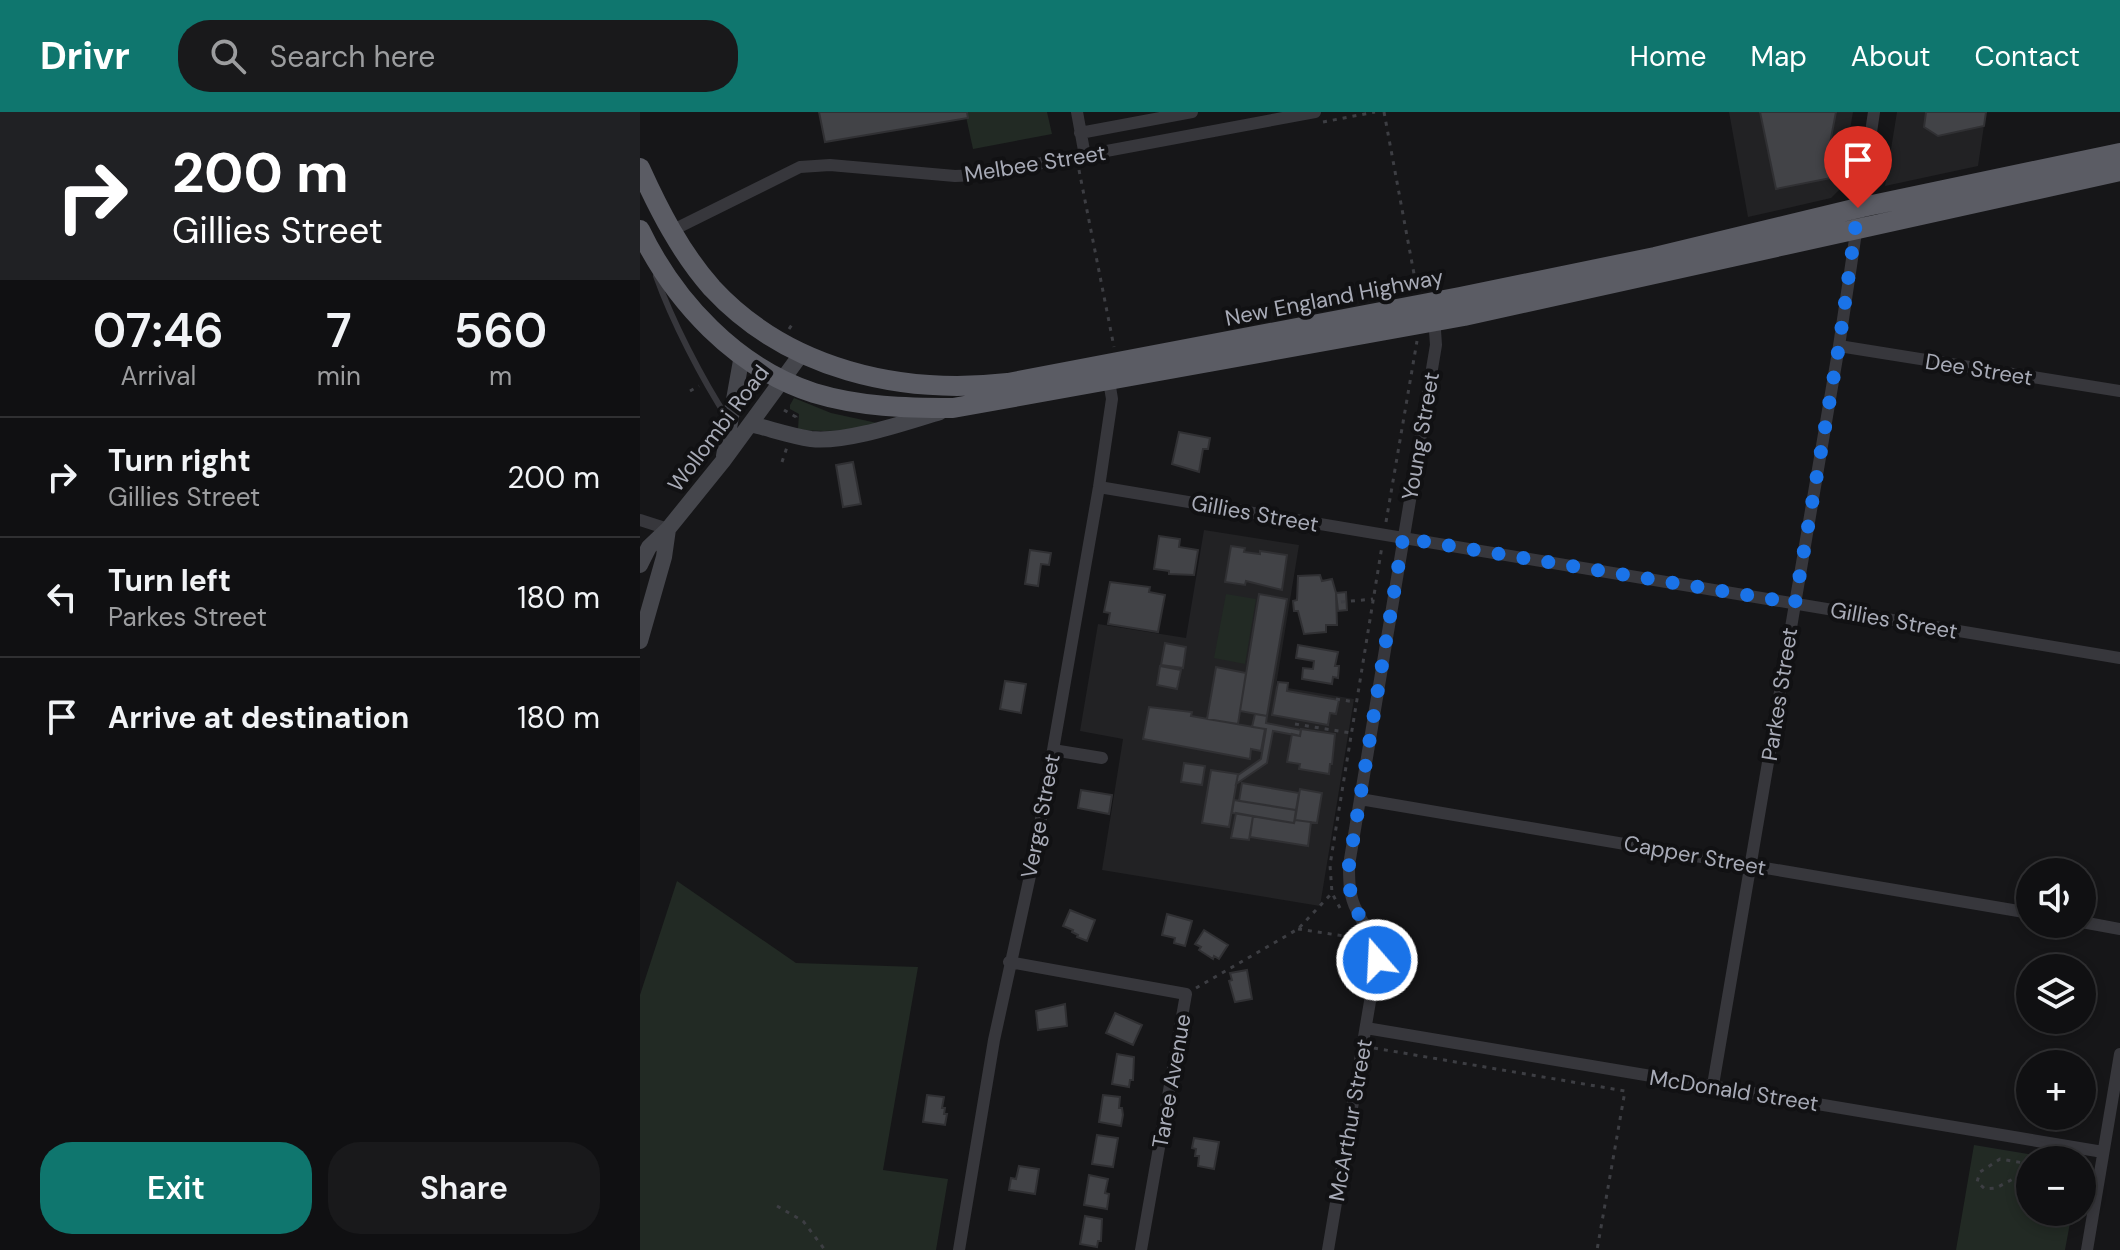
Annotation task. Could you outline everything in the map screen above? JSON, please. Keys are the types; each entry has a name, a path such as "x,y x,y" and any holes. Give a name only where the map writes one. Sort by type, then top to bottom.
{"highway":[{"name":"New England Highway","path":"642,233 656,262 687,304 742,355 783,380 812,392 869,405 953,408 1109,381 1858,208 2120,153"},
{"name":"New England Highway","path":"640,168 671,231 713,288 779,342 837,368 896,383 966,388 1008,383 1855,229 2120,171"}],"main road":[{"name":"Wollombi Road","path":"640,565 649,547 668,529 723,461 802,353"},
{"path":"723,461 742,355"},
{"path":"750,424 814,439 830,438 893,426 953,408"},
{"name":"Wollombi Road","path":"640,641 664,557 668,529"}],"street":[{"path":"1077,112 1085,156"},
{"name":"Melbee Street","path":"1080,133 1192,112"},
{"name":"Melbee Street","path":"671,231 800,167 830,165 966,176 1085,156 1273,116 1315,112"},
{"name":"Parkes Street","path":"1713,1085 1839,346 1874,112"},
{"name":"Young Street","path":"1377,942 1357,912 1349,893 1349,865 1436,345 1428,305"},
{"name":"Dee Street","path":"1839,346 2120,391"},
{"name":"Verge Street","path":"959,1250 1009,962 1035,853 1099,487 1111,411 1109,381"},
{"name":"Gillies Street","path":"1099,487 2120,658"},
{"path":"640,520 668,529"},
{"path":"1053,750 1102,758"},
{"name":"Capper Street","path":"1360,799 2016,911"},
{"path":"2096,925 2120,929"},
{"name":"McArthur Street","path":"1330,1250 1377,960 1377,942"},
{"name":"Taree Avenue","path":"1009,962 1186,994 1141,1250"},
{"name":"McDonald Street","path":"1366,1028 2103,1152"},
{"path":"2087,1250 2120,1054"}],"lane":[{"path":"642,233 663,294 730,422"}],"path":[{"path":"1384,112 1428,305"},
{"path":"1085,156 1078,165 1114,347"},
{"path":"1386,523 1417,341"},
{"path":"690,391 699,386"},
{"path":"784,410 796,417 793,427"},
{"path":"782,462 788,444"},
{"path":"1341,602 1373,599"},
{"path":"1336,699 1356,702"},
{"path":"1295,724 1304,723 1351,733"},
{"path":"1186,994 1298,929 1332,893"},
{"path":"1298,929 1358,938"},
{"path":"1377,1048 1625,1091 1597,1250"},
{"path":"2000,1159 2030,1167 1996,1188 1985,1189 1977,1182 1980,1172 2000,1159"},
{"path":"777,1206 803,1221 825,1250"}],"shaded area":[{"path":"965,112 1047,112 1052,134 973,149"},
{"path":"1729,112 1853,112 1840,189 1831,198 1748,217"},
{"path":"1897,112 1986,112 1978,166 1885,186"},
{"path":"794,398 831,413 877,423 839,430 798,429 799,414 790,409"},
{"path":"1204,530 1299,545 1276,686 1354,699 1320,906 1102,870 1123,739 1080,731 1098,624 1186,638"},
{"path":"1226,594 1256,599 1245,664 1214,658"},
{"path":"677,881 796,963 918,967 883,1170 948,1179 936,1250 640,1250 640,995"},
{"path":"1974,1145 2016,1152 2016,1226 2069,1226 2065,1250 1956,1250"}],"building":[{"path":"819,112 967,112 968,118 825,142"},
{"path":"1760,112 1836,112 1827,159 1831,178 1776,189"},
{"path":"1926,112 1986,112 1984,126 1938,136 1924,127"},
{"path":"1179,432 1210,438 1208,449 1203,449 1199,472 1172,464"},
{"path":"853,462 861,504 843,507 836,465"},
{"path":"1159,536 1180,539 1179,547 1198,550 1194,575 1169,574 1169,571 1154,569"},
{"path":"1231,546 1245,548 1244,552 1287,555 1282,590 1246,581 1245,585 1225,582"},
{"path":"1030,550 1051,553 1049,565 1041,564 1038,586 1025,584"},
{"path":"1320,575 1322,581 1332,579 1336,593 1337,625 1326,625 1326,632 1304,634 1298,611 1294,611 1298,576"},
{"path":"1110,582 1150,587 1149,592 1165,595 1158,632 1108,624 1110,613 1104,612"},
{"path":"1346,592 1347,610 1338,611 1336,593"},
{"path":"1259,594 1287,599 1267,716 1240,711"},
{"path":"1165,643 1186,647 1183,668 1161,665"},
{"path":"1298,645 1338,652 1335,666 1339,666 1338,678 1333,677 1332,684 1302,679 1303,668 1313,669 1314,661 1296,658"},
{"path":"1160,666 1181,670 1177,689 1157,685"},
{"path":"1216,667 1246,673 1238,724 1207,719"},
{"path":"1005,681 1026,684 1021,713 1000,709"},
{"path":"1278,682 1288,683 1287,691 1339,700 1336,714 1330,713 1328,725 1272,715"},
{"path":"1149,707 1192,712 1191,716 1265,729 1261,751 1251,749 1250,759 1143,739"},
{"path":"1255,714 1267,716 1266,723 1301,730 1300,736 1273,731 1267,763 1236,784 1238,775 1261,759 1266,729 1252,727"},
{"path":"1301,729 1335,734 1329,774 1299,769 1300,764 1287,762 1292,734 1300,736"},
{"path":"1184,763 1205,766 1202,785 1181,782"},
{"path":"1211,770 1238,774 1229,827 1202,823"},
{"path":"1242,783 1299,793 1296,810 1239,801"},
{"path":"1300,789 1322,793 1317,823 1295,820"},
{"path":"1081,790 1112,795 1109,814 1078,808"},
{"path":"1234,800 1296,810 1294,823 1232,813"},
{"path":"1236,813 1253,816 1249,840 1231,838"},
{"path":"1253,816 1294,823 1295,820 1311,822 1308,846 1250,837"},
{"path":"1070,910 1095,920 1087,941 1063,926"},
{"path":"1167,914 1192,921 1185,946 1174,943 1175,938 1162,935"},
{"path":"1204,930 1228,945 1219,959 1214,956 1213,959 1195,944"},
{"path":"1247,970 1252,999 1235,1002 1230,973"},
{"path":"1065,1004 1067,1026 1038,1030 1036,1011"},
{"path":"1115,1013 1142,1025 1133,1045 1106,1033"},
{"path":"1117,1054 1134,1057 1133,1080 1130,1080 1129,1087 1112,1084"},
{"path":"927,1095 944,1097 945,1125 923,1122"},
{"path":"1103,1095 1120,1097 1121,1126 1099,1122"},
{"path":"1097,1135 1118,1138 1113,1167 1092,1164"},
{"path":"1194,1138 1219,1142 1214,1169 1198,1166 1199,1156 1195,1156 1196,1149 1192,1148"},
{"path":"1019,1166 1039,1169 1035,1194 1009,1190 1011,1178 1016,1179"},
{"path":"1089,1175 1108,1179 1105,1193 1109,1194 1107,1209 1084,1205"},
{"path":"1085,1216 1102,1219 1101,1241 1098,1241 1097,1247 1080,1244"}],"route":[{"path":"1377,960 1377,942 1357,912 1349,893 1349,865 1403,538 1795,603 1839,346 1858,208"}]}
